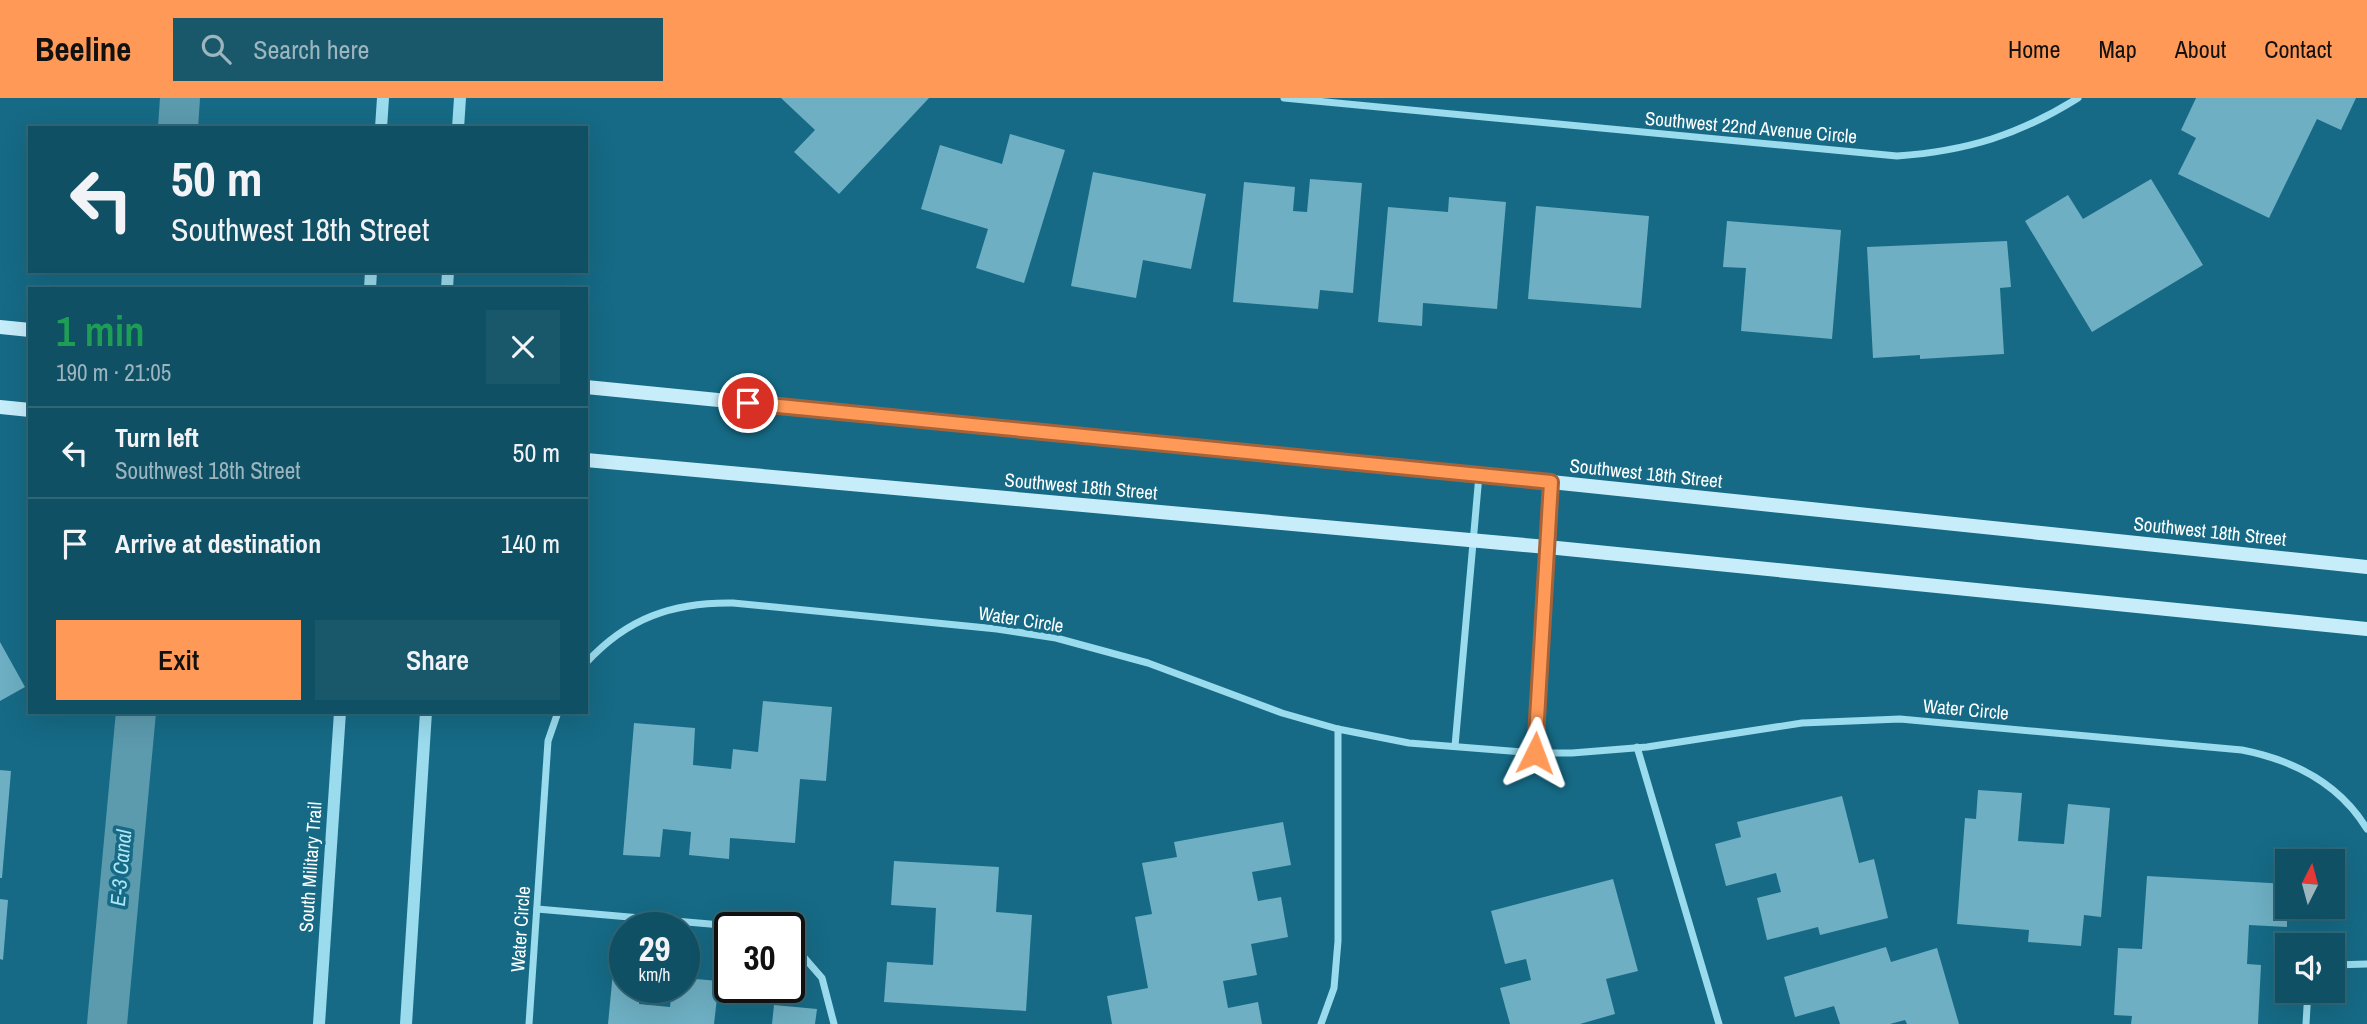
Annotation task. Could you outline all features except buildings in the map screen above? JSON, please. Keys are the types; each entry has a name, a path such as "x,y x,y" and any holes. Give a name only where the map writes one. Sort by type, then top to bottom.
{"main road":[{"path":"0,327 28,330"},
{"name":"Southwest 18th Street","path":"588,387 1551,482 2367,567"},
{"path":"0,407 28,410"},
{"name":"Southwest 18th Street","path":"588,460 1547,547 2367,629"}],"street":[{"path":"381,126 383,98"},
{"path":"458,126 460,98"},
{"name":"Southwest 22nd Avenue Circle","path":"1284,98 1897,156 1976,146 2013,133 2078,98"},
{"path":"1455,747 1479,475"},
{"path":"1535,753 1551,482"},
{"name":"Water Circle","path":"588,661 622,631 648,617 685,606 733,603 997,629 1056,638 1148,663 1282,713 1338,729 1409,743 1535,753 1572,753 1637,747 1802,723 1900,719 2242,750 2279,759 2322,781 2344,800 2367,829"},
{"name":"South Military Trail","path":"319,1024 340,714"},
{"path":"406,1024 426,714"},
{"name":"Water Circle","path":"529,1024 548,741 557,714"},
{"path":"1321,1024 1334,988 1338,941 1338,729"},
{"path":"1637,747 1719,1024"},
{"path":"537,909 714,924"},
{"path":"805,958 822,978 834,1024"},
{"path":"2345,965 2367,964"},
{"path":"2306,1024 2307,1003"}],"waterway":[{"name":"E-3 Canal","path":"178,126 180,98"},
{"name":"E-3 Canal","path":"107,1024 136,714"}],"route":[{"path":"748,403 1551,482 1535,753"}]}
